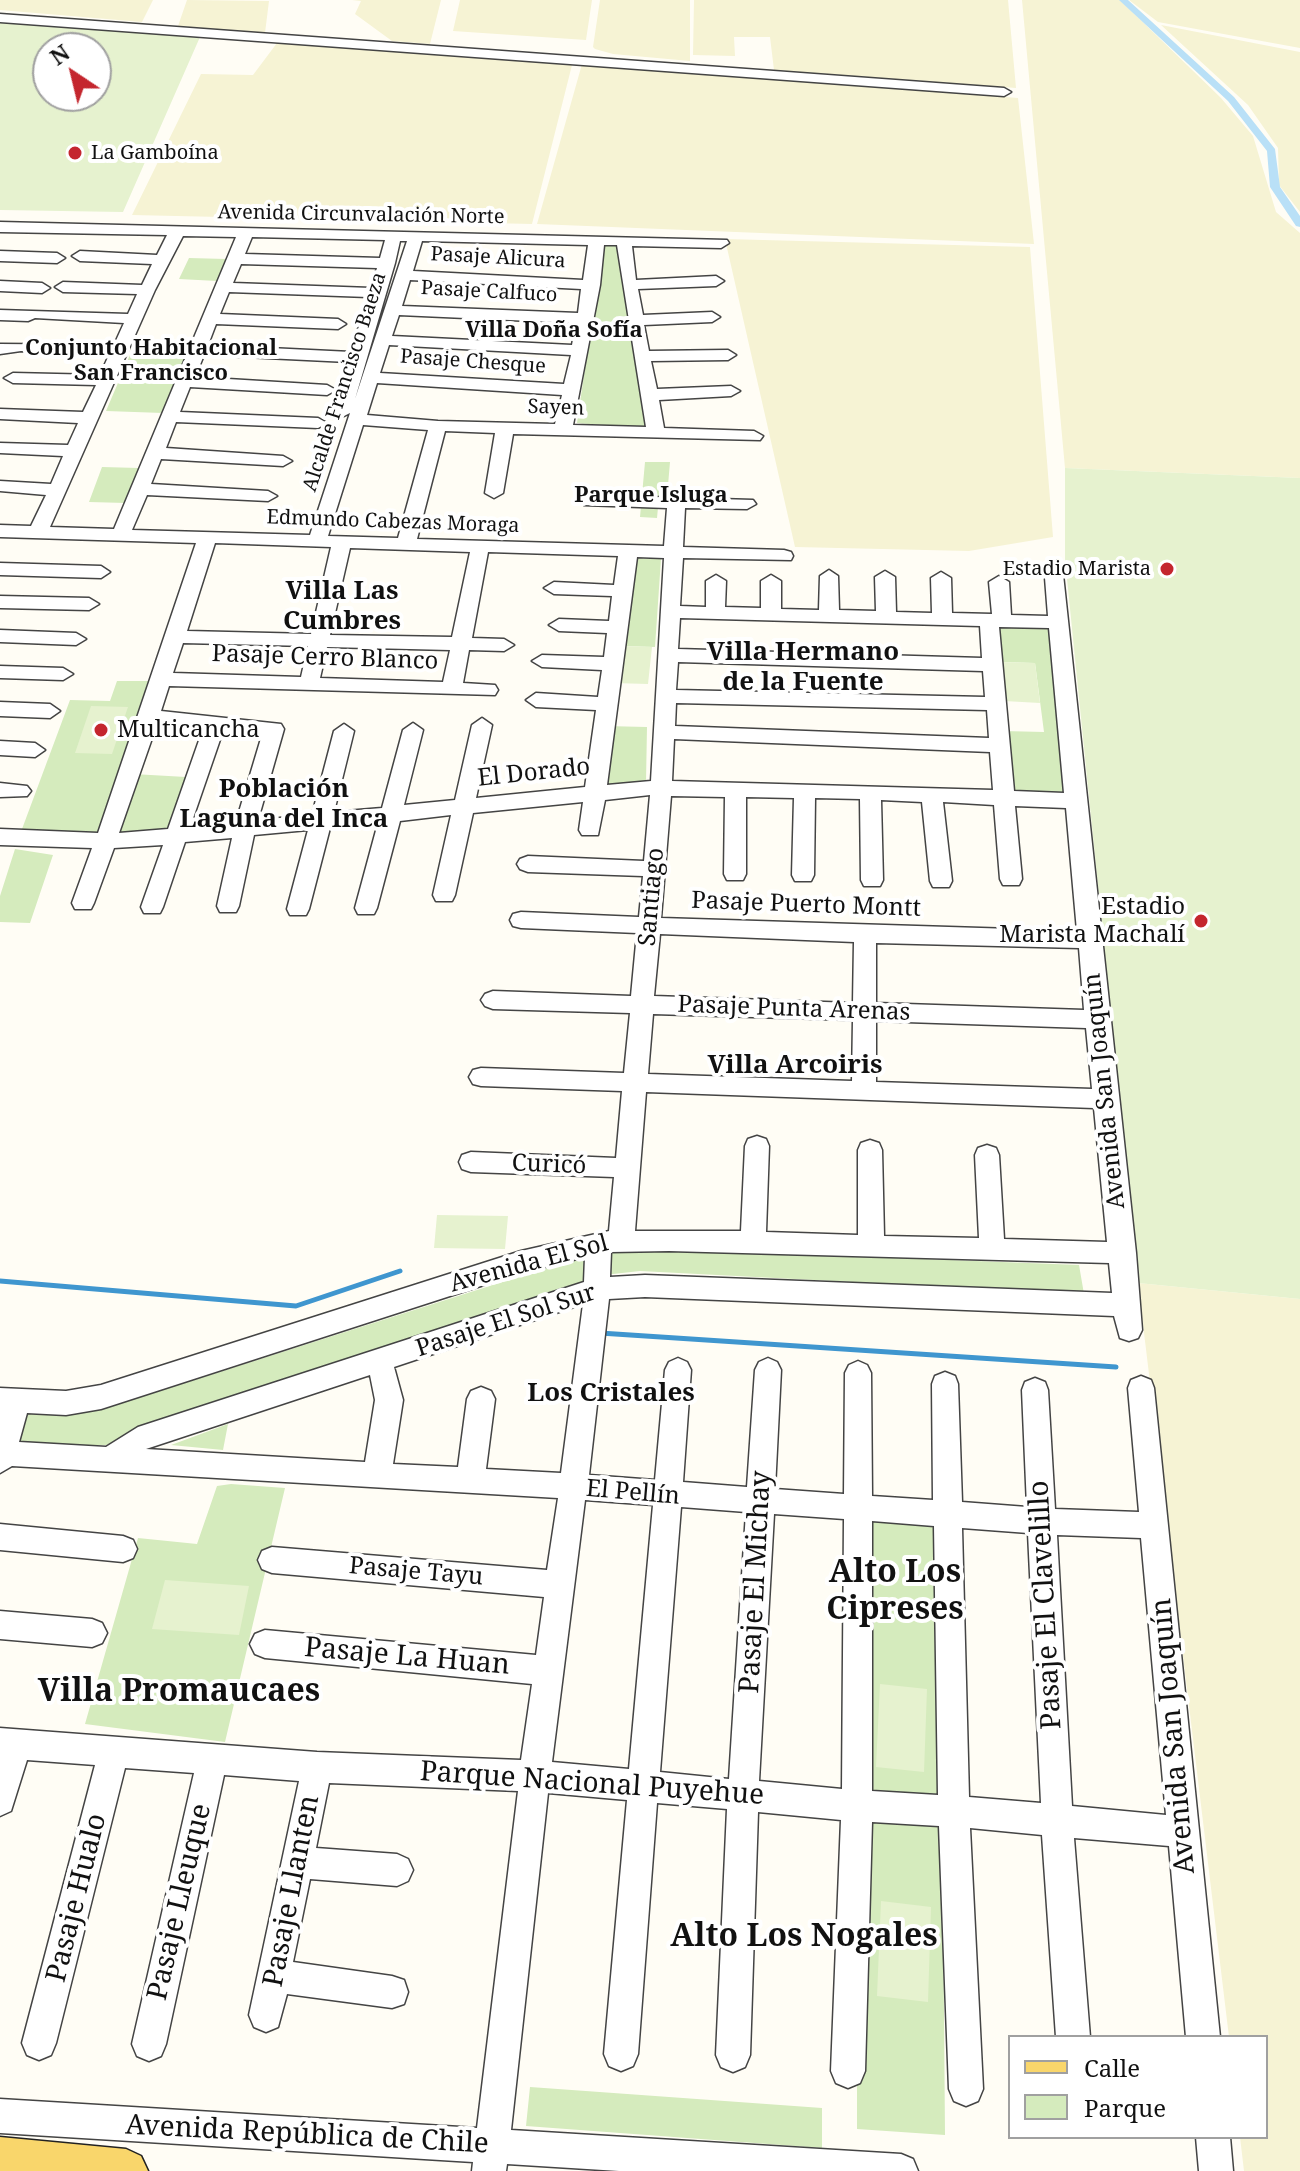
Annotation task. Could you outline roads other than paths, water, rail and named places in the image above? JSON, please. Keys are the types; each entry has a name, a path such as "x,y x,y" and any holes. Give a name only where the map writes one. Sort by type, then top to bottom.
{"main road":[{"name":"Avenida República de Chile","path":"0,2159 126,2171"}],"street":[{"path":"0,18 1004,92"},
{"path":"0,248 6,227"},
{"name":"Avenida Circunvalación Norte","path":"6,227 721,243"},
{"path":"129,259 143,230"},
{"path":"38,532 147,290 178,230"},
{"path":"121,535 246,232"},
{"name":"Alcalde Francisco Baeza","path":"309,541 394,236"},
{"name":"Alcalde Francisco Baeza","path":"309,541 357,419 416,236"},
{"path":"563,430 592,285 597,240"},
{"path":"624,241 656,433"},
{"path":"0,256 57,258"},
{"path":"80,256 162,260"},
{"path":"236,259 387,263"},
{"name":"Pasaje Alicura","path":"402,275 592,285"},
{"path":"629,285 716,281"},
{"path":"0,286 42,288"},
{"path":"63,287 147,290"},
{"path":"223,287 378,293"},
{"name":"Pasaje Calfuco","path":"391,310 585,318"},
{"path":"0,315 134,319"},
{"path":"635,320 712,317"},
{"path":"210,319 338,324"},
{"path":"382,340 580,350"},
{"path":"14,348 120,350"},
{"path":"198,350 358,357"},
{"path":"642,356 728,355"},
{"name":"Pasaje Chesque","path":"370,377 572,390"},
{"path":"13,378 108,380"},
{"path":"185,382 327,390"},
{"path":"649,395 731,391"},
{"path":"0,414 91,418"},
{"path":"170,417 318,423"},
{"name":"Sayen","path":"357,419 438,426 754,436"},
{"path":"406,544 438,426"},
{"path":"494,493 505,428"},
{"path":"0,448 77,451"},
{"path":"155,453 283,461"},
{"path":"0,486 58,490"},
{"path":"141,489 268,496"},
{"path":"584,500 747,504"},
{"name":"Santiago","path":"490,2158 535,1776 595,1324 596,1289 627,1168 662,788 676,502"},
{"name":"Edmundo Cabezas Moraga","path":"2,535 38,532 784,556"},
{"path":"83,903 150,717 207,538"},
{"path":"309,684 342,542"},
{"path":"452,688 480,546"},
{"path":"590,830 628,551"},
{"name":"Avenida San Joaquín","path":"1053,565 1095,1019 1128,1318"},
{"path":"0,569 101,572"},
{"path":"829,576 829,616"},
{"path":"885,577 886,618"},
{"path":"941,578 942,620"},
{"path":"715,613 716,581"},
{"path":"771,581 771,614"},
{"path":"999,582 993,665 1011,879"},
{"path":"554,588 622,591"},
{"path":"0,602 89,604"},
{"path":"671,612 1059,622"},
{"path":"559,625 618,627"},
{"path":"0,636 76,639"},
{"path":"175,637 319,643 504,645"},
{"path":"668,655 993,665"},
{"path":"542,661 613,664"},
{"path":"0,672 63,674"},
{"name":"Pasaje Cerro Blanco","path":"161,679 488,690"},
{"path":"666,696 997,704"},
{"path":"536,700 609,704"},
{"path":"0,709 50,711"},
{"path":"150,717 274,729 244,830 228,906"},
{"path":"152,907 215,723"},
{"path":"444,895 482,725"},
{"path":"366,908 413,730"},
{"path":"298,909 344,731"},
{"path":"664,732 999,745"},
{"path":"0,748 35,750"},
{"name":"El Dorado","path":"0,837 107,842 177,837 594,792 662,788 870,792 1075,801"},
{"path":"735,874 736,789"},
{"path":"803,875 805,790"},
{"path":"870,792 872,880"},
{"path":"932,794 941,881"},
{"path":"528,864 654,869"},
{"name":"Pasaje Puerto Montt","path":"521,920 1089,940"},
{"path":"864,1090 865,934"},
{"name":"Pasaje Punta Arenas","path":"493,1000 1095,1019"},
{"path":"481,1077 1103,1099"},
{"path":"753,1243 757,1146"},
{"path":"870,1150 871,1247"},
{"path":"987,1155 992,1249"},
{"name":"Curicó","path":"471,1162 627,1168"},
{"name":"Avenida El Sol","path":"8,1401 66,1403 101,1397 494,1270 610,1242 1123,1253"},
{"name":"Pasaje El Sol Sur","path":"112,1458 138,1439 596,1289 645,1286 1128,1318"},
{"path":"377,1476 389,1400 380,1362"},
{"path":"621,2054 678,1370"},
{"name":"Pasaje El Michay","path":"733,2055 743,1794 768,1370"},
{"path":"848,2071 857,1806 858,1373"},
{"path":"945,1384 954,1811 966,2089"},
{"name":"Avenida San Joaquín","path":"1141,1388 1203,2035"},
{"name":"Pasaje El Clavelillo","path":"1035,1390 1057,1820 1073,2035"},
{"path":"470,1482 481,1399"},
{"path":"8,1401 1,1455 112,1458"},
{"name":"El Pellín","path":"112,1458 947,1515 1155,1526"},
{"path":"0,1537 123,1549"},
{"name":"Pasaje Tayu","path":"272,1560 560,1585"},
{"path":"0,1625 92,1633"},
{"name":"Pasaje La Huan","path":"265,1644 550,1671"},
{"path":"0,1800 8,1744"},
{"name":"Parque Nacional Puyehue","path":"8,1744 317,1767 535,1776 1183,1832"},
{"name":"Pasaje Hualo","path":"39,2043 114,1752"},
{"name":"Pasaje Lleuque","path":"149,2044 212,1760"},
{"name":"Pasaje Llanten","path":"266,2015 317,1767"},
{"path":"298,1862 397,1870"},
{"path":"276,1976 392,1992"},
{"name":"Avenida República de Chile","path":"0,2116 490,2158 901,2171"},
{"path":"1213,2139 1216,2171"}],"waterway":[{"path":"1123,0 1231,99 1272,151 1275,187 1300,224"},
{"path":"0,1281 296,1306 400,1271"},
{"path":"600,1333 1116,1367"}],"place":[{"name":"La Gamboína","path":"75,153"},
{"name":"Estadio Marista","path":"1167,569"},
{"name":"Multicancha","path":"101,730"},
{"name":"Estadio Marista Machalí","path":"1201,921"}],"district":[{"name":"Villa Doña Sofía","path":"554,331"},
{"name":"Conjunto Habitacional San Francisco","path":"151,362"},
{"name":"Parque Isluga","path":"651,496"},
{"name":"Villa Las Cumbres","path":"342,607"},
{"name":"Villa Hermano de la Fuente","path":"803,668"},
{"name":"Población Laguna del Inca","path":"284,805"},
{"name":"Villa Arcoiris","path":"795,1066"},
{"name":"Los Cristales","path":"611,1394"},
{"name":"Alto Los Cipreses","path":"895,1592"},
{"name":"Villa Promaucaes","path":"179,1692"},
{"name":"Alto Los Nogales","path":"804,1937"}]}
